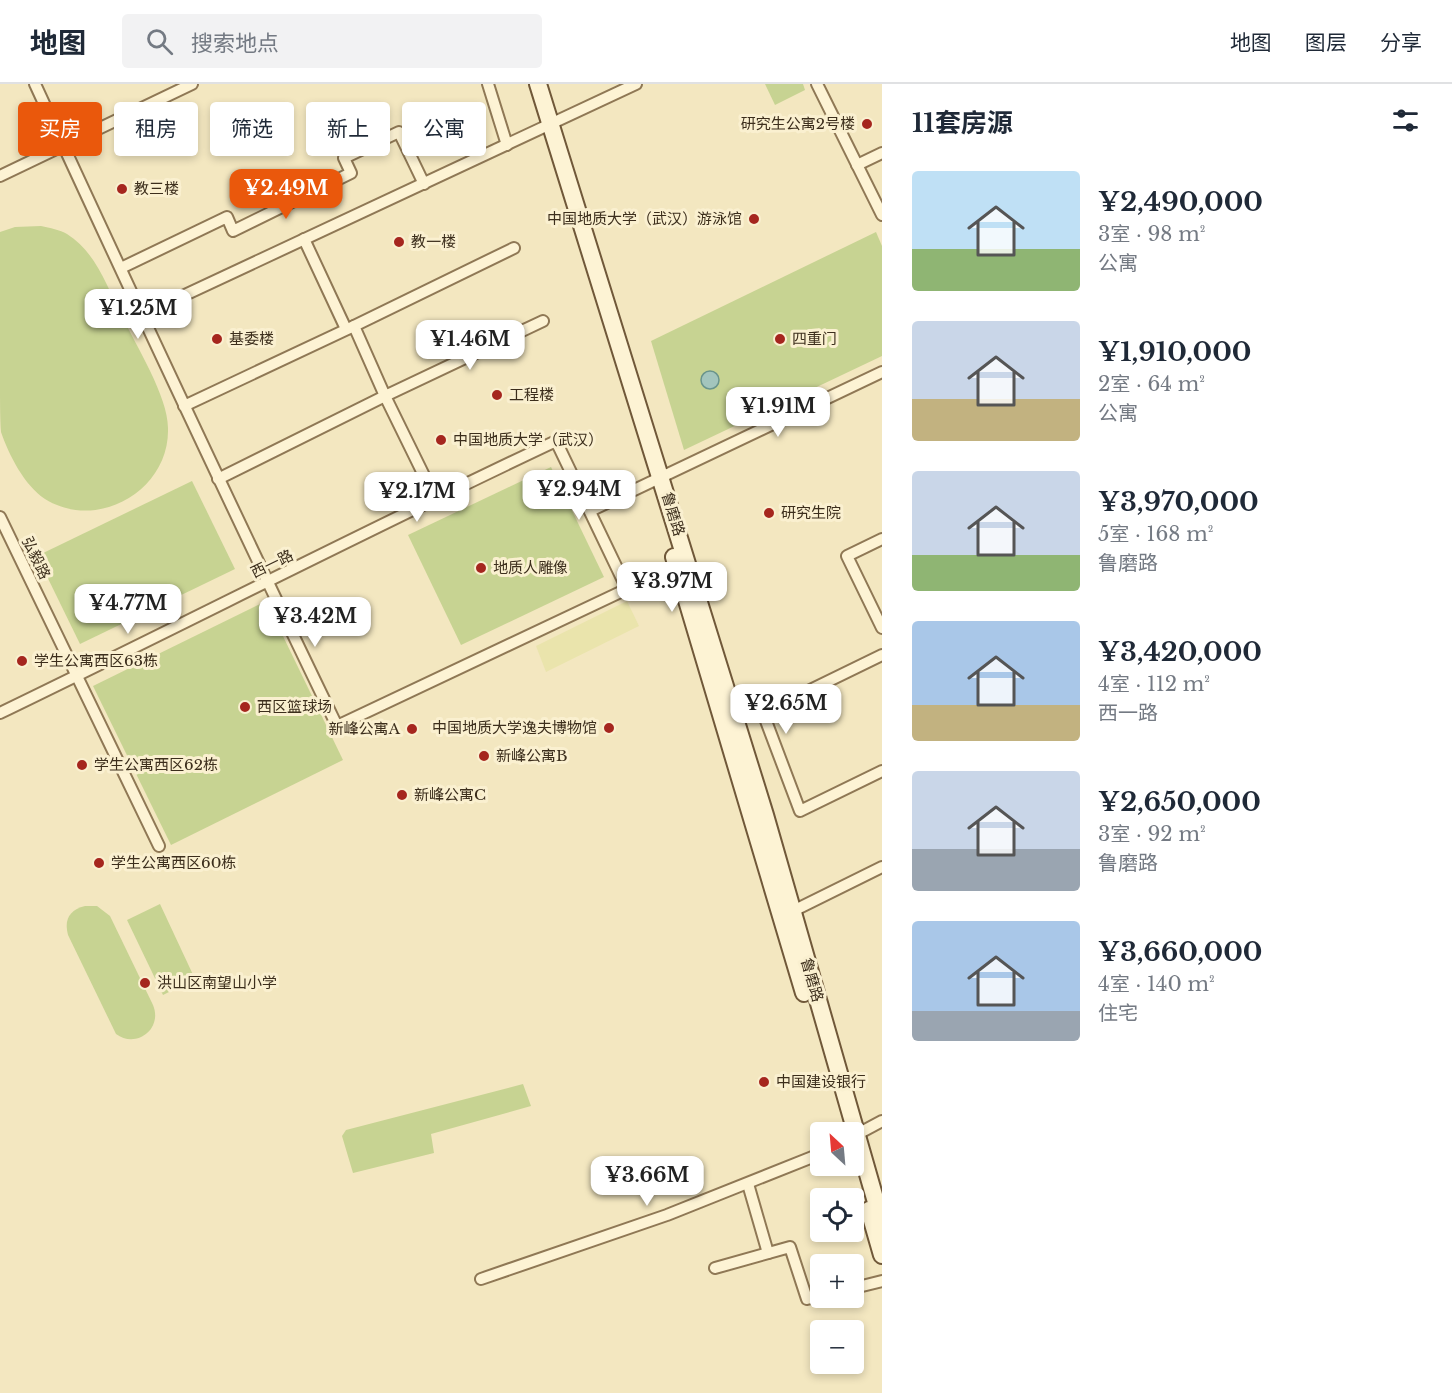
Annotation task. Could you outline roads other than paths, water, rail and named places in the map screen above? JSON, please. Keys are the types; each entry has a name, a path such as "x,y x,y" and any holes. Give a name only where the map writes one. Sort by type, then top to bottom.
{"main road":[{"name":"鲁磨路","path":"527,84 547,126"},
{"name":"鲁磨路","path":"538,84 547,126 793,911 849,1122"},
{"name":"鲁磨路","path":"657,480 746,801 848,1122"},
{"name":"鲁磨路","path":"864,1170 882,1223"},
{"path":"860,1176 882,1256"}],"street":[{"path":"35,84 43,102"},
{"path":"102,128 192,84"},
{"path":"488,84 507,145"},
{"path":"142,315 636,84"},
{"path":"817,84 882,215"},
{"path":"121,268 227,217 233,231 351,172 344,158 399,132 424,184"},
{"path":"857,165 882,153"},
{"path":"0,176 43,156"},
{"path":"69,156 218,479 337,726 627,589 590,511 882,372"},
{"path":"304,238 435,498"},
{"path":"184,406 513,248"},
{"path":"218,479 543,321"},
{"name":"西一路","path":"0,713 268,583 435,498 556,441 590,511"},
{"name":"弘毅路","path":"0,517 159,846"},
{"path":"882,539 847,556 882,628"},
{"path":"882,655 763,713 800,811 882,771"},
{"path":"793,911 882,867"},
{"path":"864,1129 882,1121"},
{"path":"481,1278 667,1215 810,1158"},
{"path":"748,1184 768,1253"},
{"path":"715,1268 790,1247 807,1299 810,1298"},
{"path":"864,1286 882,1281"}],"water":[{"path":"706,371 714,371 719,376 717,387 706,389 701,384 701,376"}],"place":[{"name":"研究生公寓2号楼","path":"867,124"},
{"name":"教三楼","path":"122,189"},
{"name":"中国地质大学（武汉）游泳馆","path":"754,219"},
{"name":"教一楼","path":"399,242"},
{"name":"基委楼","path":"217,339"},
{"name":"四重门","path":"780,339"},
{"name":"工程楼","path":"497,395"},
{"name":"中国地质大学（武汉）","path":"441,440"},
{"name":"研究生院","path":"769,513"},
{"name":"地质人雕像","path":"481,568"},
{"name":"学生公寓西区63栋","path":"22,661"},
{"name":"西区篮球场","path":"245,707"},
{"name":"中国地质大学逸夫博物馆","path":"609,728"},
{"name":"新峰公寓A","path":"412,729"},
{"name":"新峰公寓B","path":"484,756"},
{"name":"学生公寓西区62栋","path":"82,765"},
{"name":"新峰公寓C","path":"402,795"},
{"name":"学生公寓西区60栋","path":"99,863"},
{"name":"洪山区南望山小学","path":"145,983"},
{"name":"中国建设银行","path":"764,1082"}]}
